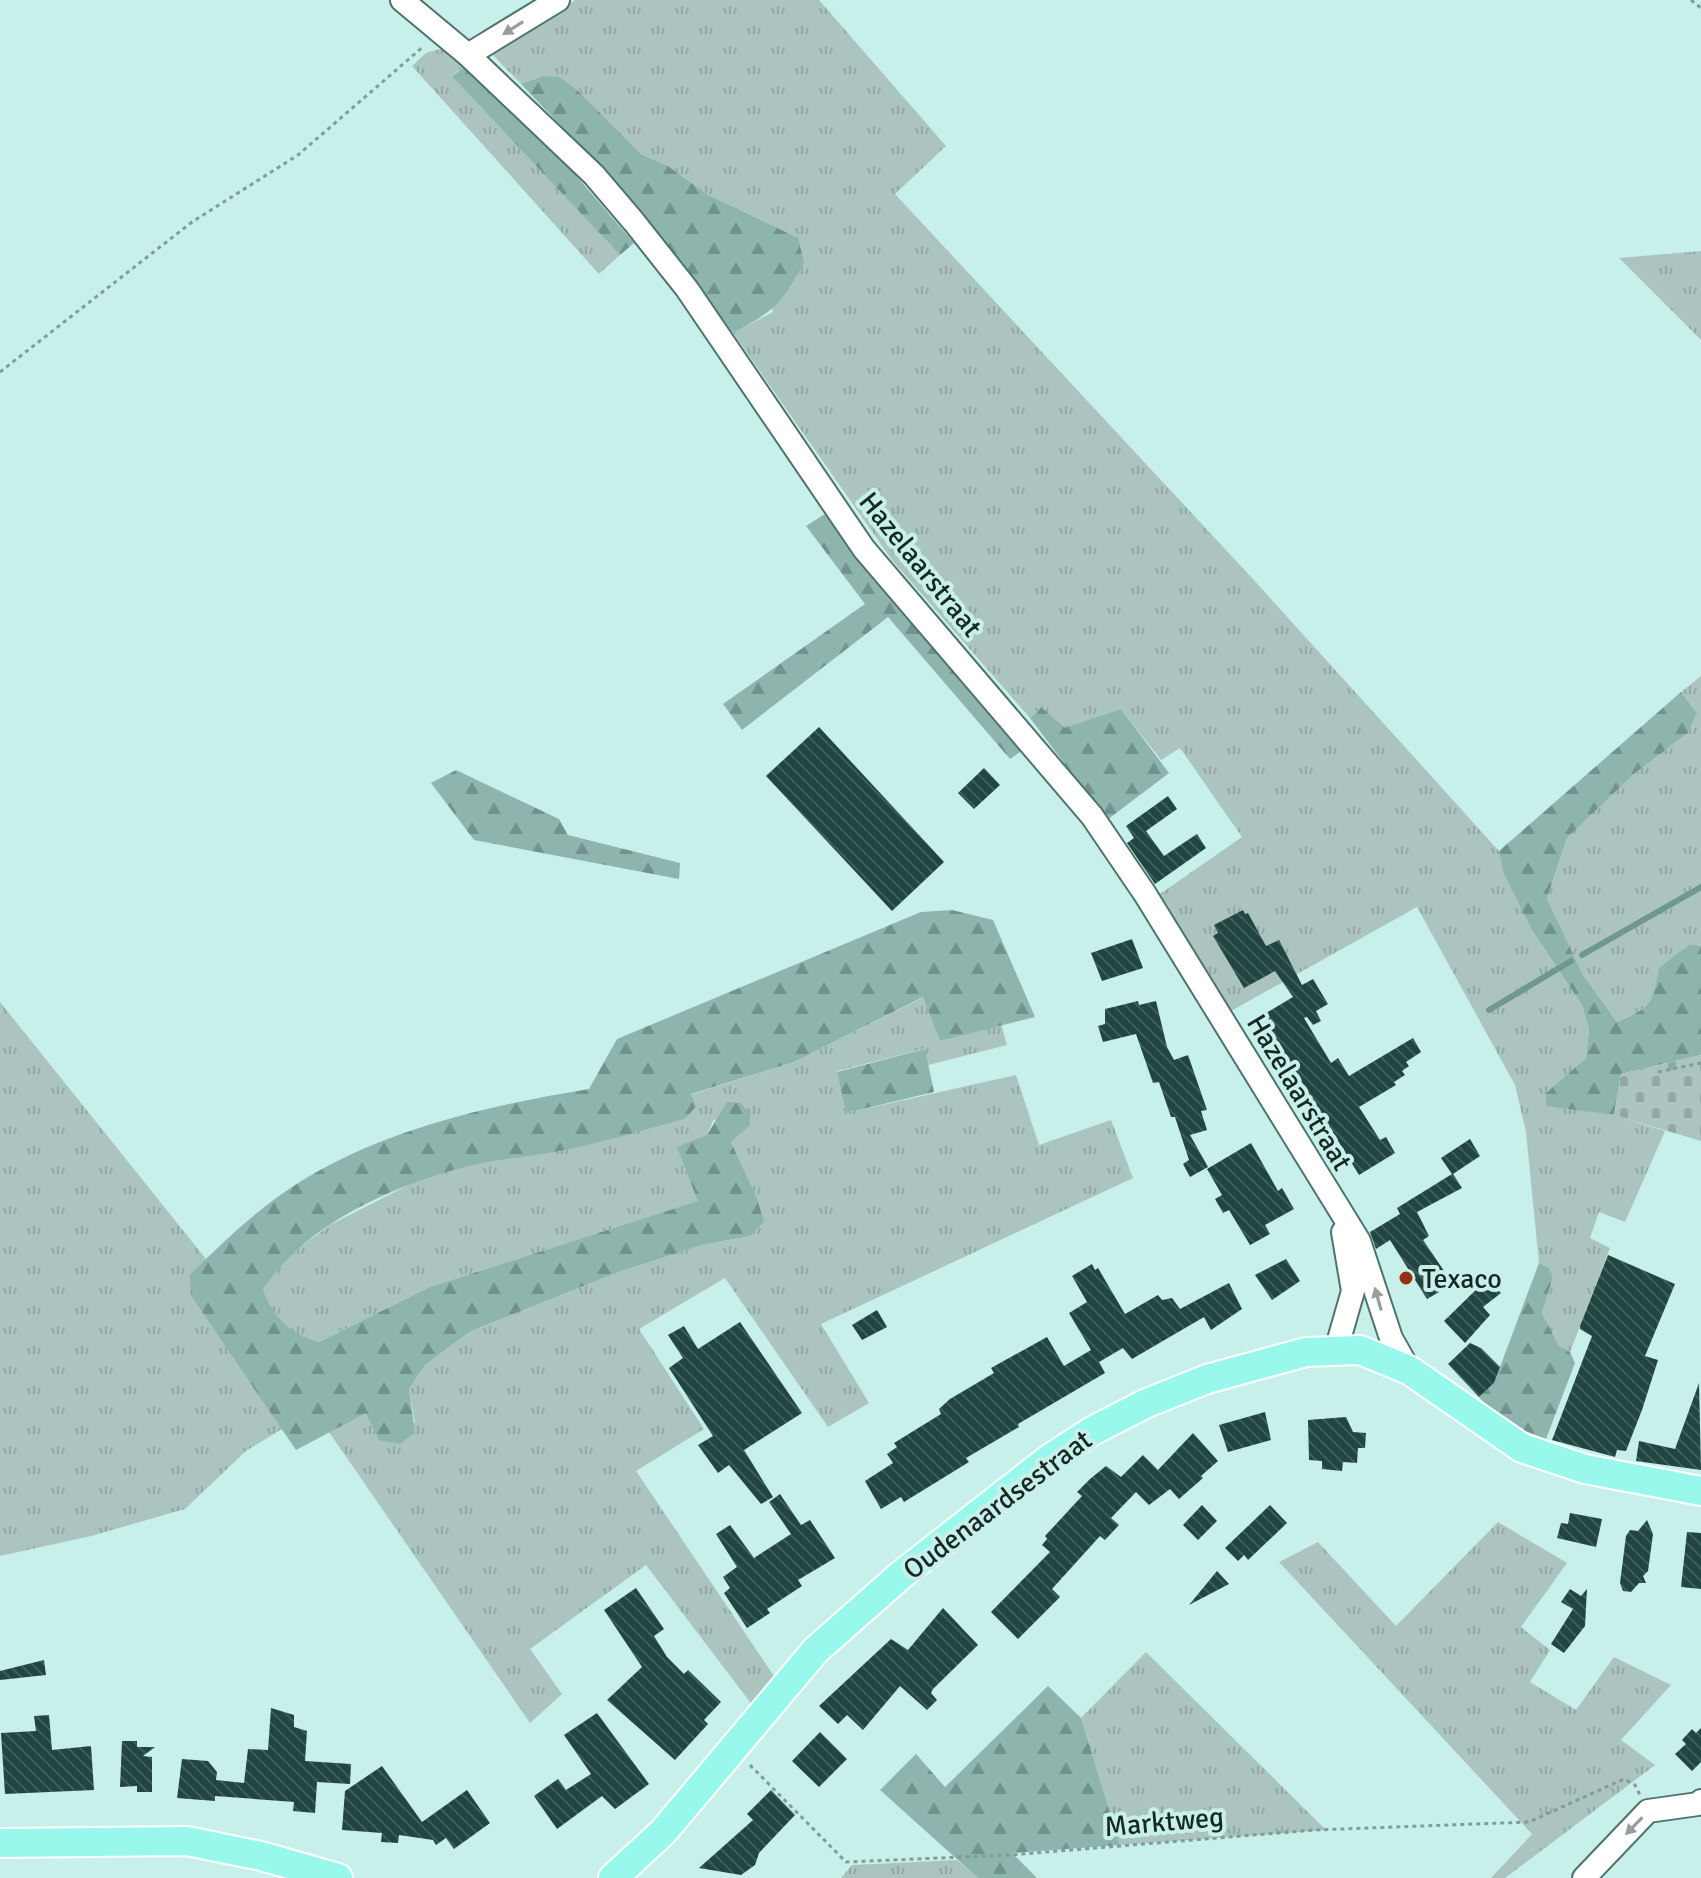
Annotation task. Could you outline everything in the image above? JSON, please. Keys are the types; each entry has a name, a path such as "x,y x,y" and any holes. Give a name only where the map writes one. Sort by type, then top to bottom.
{"main road":[{"name":"Oudenaardsestraat","path":"613,1878 663,1832 816,1650 901,1575 1049,1459 1108,1423 1207,1379 1277,1358 1360,1350 1409,1370 1522,1448 1585,1469 1701,1491"},
{"path":"0,1843 187,1841 261,1856 338,1878"}],"street":[{"name":"Hazelaarstraat","path":"402,0 468,55 594,175 634,222 687,289 864,549 1092,816 1151,904 1359,1241 1391,1338 1409,1370"},
{"path":"468,55 558,0"},
{"name":"Hazelaarstraat","path":"1336,1350 1353,1291 1338,1211"},
{"path":"1584,1878 1648,1811 1700,1804"}],"path":[{"path":"1691,0 1701,8"},
{"path":"0,372 192,222 298,155 441,32"},
{"path":"1658,1072 1701,1063"},
{"name":"Marktweg","path":"733,1748 846,1862 1010,1855 1315,1830 1529,1822 1607,1784 1624,1779 1635,1785"}],"green space":[{"path":"575,0 819,0 946,146 895,194 1252,578 1499,851 1503,872 1530,927 1582,1005 1589,1029 1586,1058 1546,1093 1546,1105 1614,1115 1665,1131 1625,1222 1599,1212 1590,1238 1610,1248 1570,1352 1559,1346 1542,1313 1553,1277 1549,1268 1539,1263 1526,1132 1515,1085 1417,907 1231,1011 1157,896 1242,837 1180,748 1161,760 1121,709 1065,729 1041,707 1030,718 892,560 733,333 773,312 748,216 708,195 668,166 641,154 543,76 521,84 490,52"},
{"path":"440,49 451,52 466,66 452,75 620,255 599,274 412,66 426,53"},
{"path":"466,66 554,150 634,243 620,255 452,76"},
{"path":"543,76 559,77 577,90 641,154 668,166 708,195 798,238 804,262 776,305 733,333 623,191 521,84"},
{"path":"1701,251 1701,340 1619,258"},
{"path":"825,514 1023,750 1010,759 888,617 742,730 723,704 865,604 806,526"},
{"path":"1701,676 1701,946 1690,944 1660,968 1648,1003 1637,1013 1617,1022 1583,975 1547,900 1567,838 1634,774 1688,733 1697,713 1681,692"},
{"path":"1681,692 1697,713 1688,733 1634,774 1567,838 1547,899 1583,975 1617,1022 1637,1013 1648,1003 1655,990 1659,968 1690,944 1701,946 1701,1055 1621,1074 1614,1115 1546,1106 1546,1093 1586,1058 1589,1029 1582,1005 1530,927 1503,872 1499,851"},
{"path":"1041,707 1065,728 1121,709 1169,773 1107,820 1030,718"},
{"path":"456,770 559,819 568,835 680,863 679,879 474,840 431,783"},
{"path":"952,910 993,920 1035,1017 940,1041 923,997 794,1062 691,1094 696,1107 684,1119 575,1148 479,1164 440,1174 354,1210 302,1245 263,1290 284,1324 319,1342 430,1287 698,1201 677,1147 707,1135 727,1102 741,1103 750,1114 750,1125 731,1142 757,1198 764,1222 750,1236 702,1245 616,1273 471,1331 425,1365 409,1389 415,1432 400,1444 379,1440 366,1413 296,1450 191,1296 190,1275 229,1237 288,1190 336,1162 370,1146 442,1121 589,1089 617,1039 921,912"},
{"path":"924,997 940,1041 1001,1024 1007,1045 928,1065 924,1049 837,1071 846,1113 1016,1075 1039,1145 1111,1120 1133,1178 821,1324 869,1403 828,1427 725,1278 639,1329 704,1429 636,1471 776,1679 753,1706 646,1565 530,1649 562,1694 530,1723 329,1432 366,1412 415,1423 409,1389 425,1365 471,1331 616,1273 702,1245 750,1236 757,1198 731,1142 714,1119 707,1135 699,1201 430,1287 319,1342 284,1324 263,1290 281,1261 330,1225 414,1182 794,1062"},
{"path":"0,1002 206,1259 191,1275 191,1296 282,1429 246,1451 185,1509 91,1536 0,1556"},
{"path":"925,1049 934,1092 846,1113 837,1072"},
{"path":"1701,1055 1701,1141 1614,1115 1621,1074"},
{"path":"1539,1263 1549,1268 1553,1277 1542,1313 1559,1346 1570,1352 1575,1363 1546,1439 1500,1421 1479,1397 1494,1383"},
{"path":"1498,1522 1567,1563 1521,1627 1550,1650 1530,1682 1576,1710 1614,1657 1671,1685 1621,1740 1655,1765 1505,1878 1491,1878 1532,1834 1279,1562 1318,1542 1396,1626"},
{"path":"1146,1652 1326,1830 1120,1845 1081,1718"},
{"path":"1048,1686 1081,1718 1120,1845 1012,1853 1037,1878 978,1878 880,1790 916,1754 945,1787"},
{"path":"957,1860 978,1878 841,1878 852,1865"}],"building":[{"path":"819,727 944,862 892,911 766,776"},
{"path":"984,768 1000,785 974,809 958,793"},
{"path":"1168,796 1177,809 1146,831 1164,856 1197,834 1206,848 1155,884 1127,843 1134,838 1126,826"},
{"path":"1243,910 1245,914 1248,913 1266,946 1279,940 1302,985 1313,979 1328,1004 1316,1011 1321,1021 1313,1025 1307,1017 1304,1018 1331,1063 1338,1058 1349,1076 1413,1038 1421,1052 1406,1062 1409,1066 1402,1071 1405,1075 1394,1082 1396,1085 1359,1107 1380,1140 1386,1137 1395,1153 1359,1175 1261,1016 1293,997 1275,971 1244,988 1213,936 1218,933 1214,925"},
{"path":"1132,939 1143,968 1102,981 1091,953"},
{"path":"1138,1001 1139,1005 1156,1001 1167,1047 1174,1060 1188,1055 1207,1110 1201,1111 1207,1130 1190,1135 1208,1167 1190,1177 1183,1164 1189,1160 1175,1117 1171,1117 1159,1082 1153,1083 1136,1034 1103,1042 1098,1026 1105,1024 1105,1009"},
{"path":"1470,1139 1480,1156 1453,1174 1462,1188 1417,1212 1429,1236 1423,1240 1453,1284 1427,1299 1390,1240 1376,1249 1370,1232 1400,1214 1397,1208 1452,1174 1441,1158"},
{"path":"1251,1143 1278,1191 1282,1188 1294,1209 1265,1225 1270,1234 1250,1245 1229,1210 1223,1213 1215,1199 1222,1195 1207,1169"},
{"path":"1608,1255 1675,1284 1645,1356 1658,1360 1642,1410 1626,1451 1617,1450 1615,1457 1552,1440 1592,1336 1580,1326"},
{"path":"1286,1259 1300,1281 1272,1300 1255,1275"},
{"path":"1092,1264 1095,1270 1098,1268 1125,1314 1158,1295 1162,1300 1172,1298 1180,1309 1229,1283 1242,1309 1211,1330 1204,1317 1132,1359 1123,1348 1099,1362 1105,1373 1018,1424 1019,1427 966,1458 969,1462 904,1502 901,1497 881,1509 865,1481 893,1463 887,1454 897,1447 894,1443 941,1414 939,1409 950,1399 994,1373 991,1368 1047,1337 1064,1366 1091,1350 1069,1313 1087,1302 1072,1276"},
{"path":"1487,1279 1501,1293 1483,1307 1490,1315 1465,1343 1444,1321"},
{"path":"877,1310 887,1327 862,1340 852,1325"},
{"path":"740,1322 802,1413 744,1450 773,1497 761,1504 729,1465 718,1473 698,1445 713,1436 669,1368 683,1358 668,1335 684,1326 698,1349"},
{"path":"1470,1343 1481,1348 1500,1367 1494,1383 1479,1397 1448,1364"},
{"path":"1699,1383 1701,1470 1636,1461 1639,1441 1675,1449"},
{"path":"1265,1412 1271,1440 1228,1452 1219,1425"},
{"path":"1346,1417 1353,1432 1366,1433 1365,1448 1358,1448 1357,1463 1343,1462 1342,1471 1322,1469 1322,1461 1309,1460 1308,1420"},
{"path":"1193,1433 1218,1461 1179,1499 1170,1489 1149,1505 1136,1492 1111,1518 1119,1525 1105,1540 1100,1536 1052,1589 1060,1597 1018,1639 991,1612 1050,1552 1042,1545 1047,1539 1045,1536 1082,1496 1077,1492 1106,1466 1121,1477 1143,1455 1158,1470"},
{"path":"780,1494 801,1525 810,1520 835,1558 798,1580 802,1586 767,1609 770,1613 747,1628 724,1593 730,1588 723,1577 737,1567 716,1534 730,1525 754,1558 791,1534 769,1502"},
{"path":"1202,1505 1217,1521 1198,1540 1183,1525"},
{"path":"1270,1505 1287,1523 1248,1560 1244,1555 1238,1561 1225,1548"},
{"path":"1570,1513 1602,1519 1596,1547 1557,1538 1561,1523 1568,1524"},
{"path":"1647,1520 1653,1534 1648,1571 1643,1576 1646,1583 1639,1583 1631,1592 1623,1591 1620,1583 1626,1536 1630,1530 1638,1531"},
{"path":"1687,1532 1701,1533 1701,1589 1681,1587"},
{"path":"1217,1571 1229,1584 1189,1605"},
{"path":"636,1588 664,1629 654,1636 667,1657 684,1674 688,1670 721,1702 704,1720 708,1724 675,1760 607,1700 642,1667 604,1610"},
{"path":"1570,1589 1581,1596 1587,1589 1585,1626 1564,1653 1551,1644 1573,1609 1561,1602"},
{"path":"943,1608 978,1645 933,1689 931,1693 937,1700 927,1710 900,1686 863,1730 847,1715 838,1724 819,1706 891,1639 908,1650"},
{"path":"44,1660 46,1675 0,1680 0,1671"},
{"path":"271,1708 294,1715 294,1727 307,1731 305,1761 351,1764 350,1784 317,1782 315,1813 293,1811 294,1802 215,1796 215,1801 177,1798 182,1759 208,1761 217,1772 216,1780 244,1783 248,1749 268,1750"},
{"path":"597,1713 649,1784 615,1809 602,1796 557,1829 534,1796 558,1779 566,1790 591,1774 564,1735"},
{"path":"49,1715 52,1750 91,1746 94,1790 5,1794 1,1733 36,1731 34,1716"},
{"path":"1701,1728 1701,1762 1692,1771 1675,1754 1686,1744 1682,1740 1692,1729 1696,1733"},
{"path":"820,1732 847,1759 819,1787 792,1761"},
{"path":"122,1741 137,1741 137,1747 155,1747 143,1756 152,1757 152,1792 137,1792 137,1786 120,1787"},
{"path":"382,1766 422,1822 467,1790 490,1823 454,1849 446,1838 436,1845 433,1840 399,1835 398,1843 381,1842 382,1833 342,1830 345,1791"},
{"path":"771,1790 795,1815 759,1853 755,1865 741,1875 699,1868 753,1820 747,1814"}],"waterway":[{"path":"1582,955 1701,887"},
{"path":"1489,1010 1571,961"}],"place":[{"name":"Texaco","path":"1406,1278"}]}
